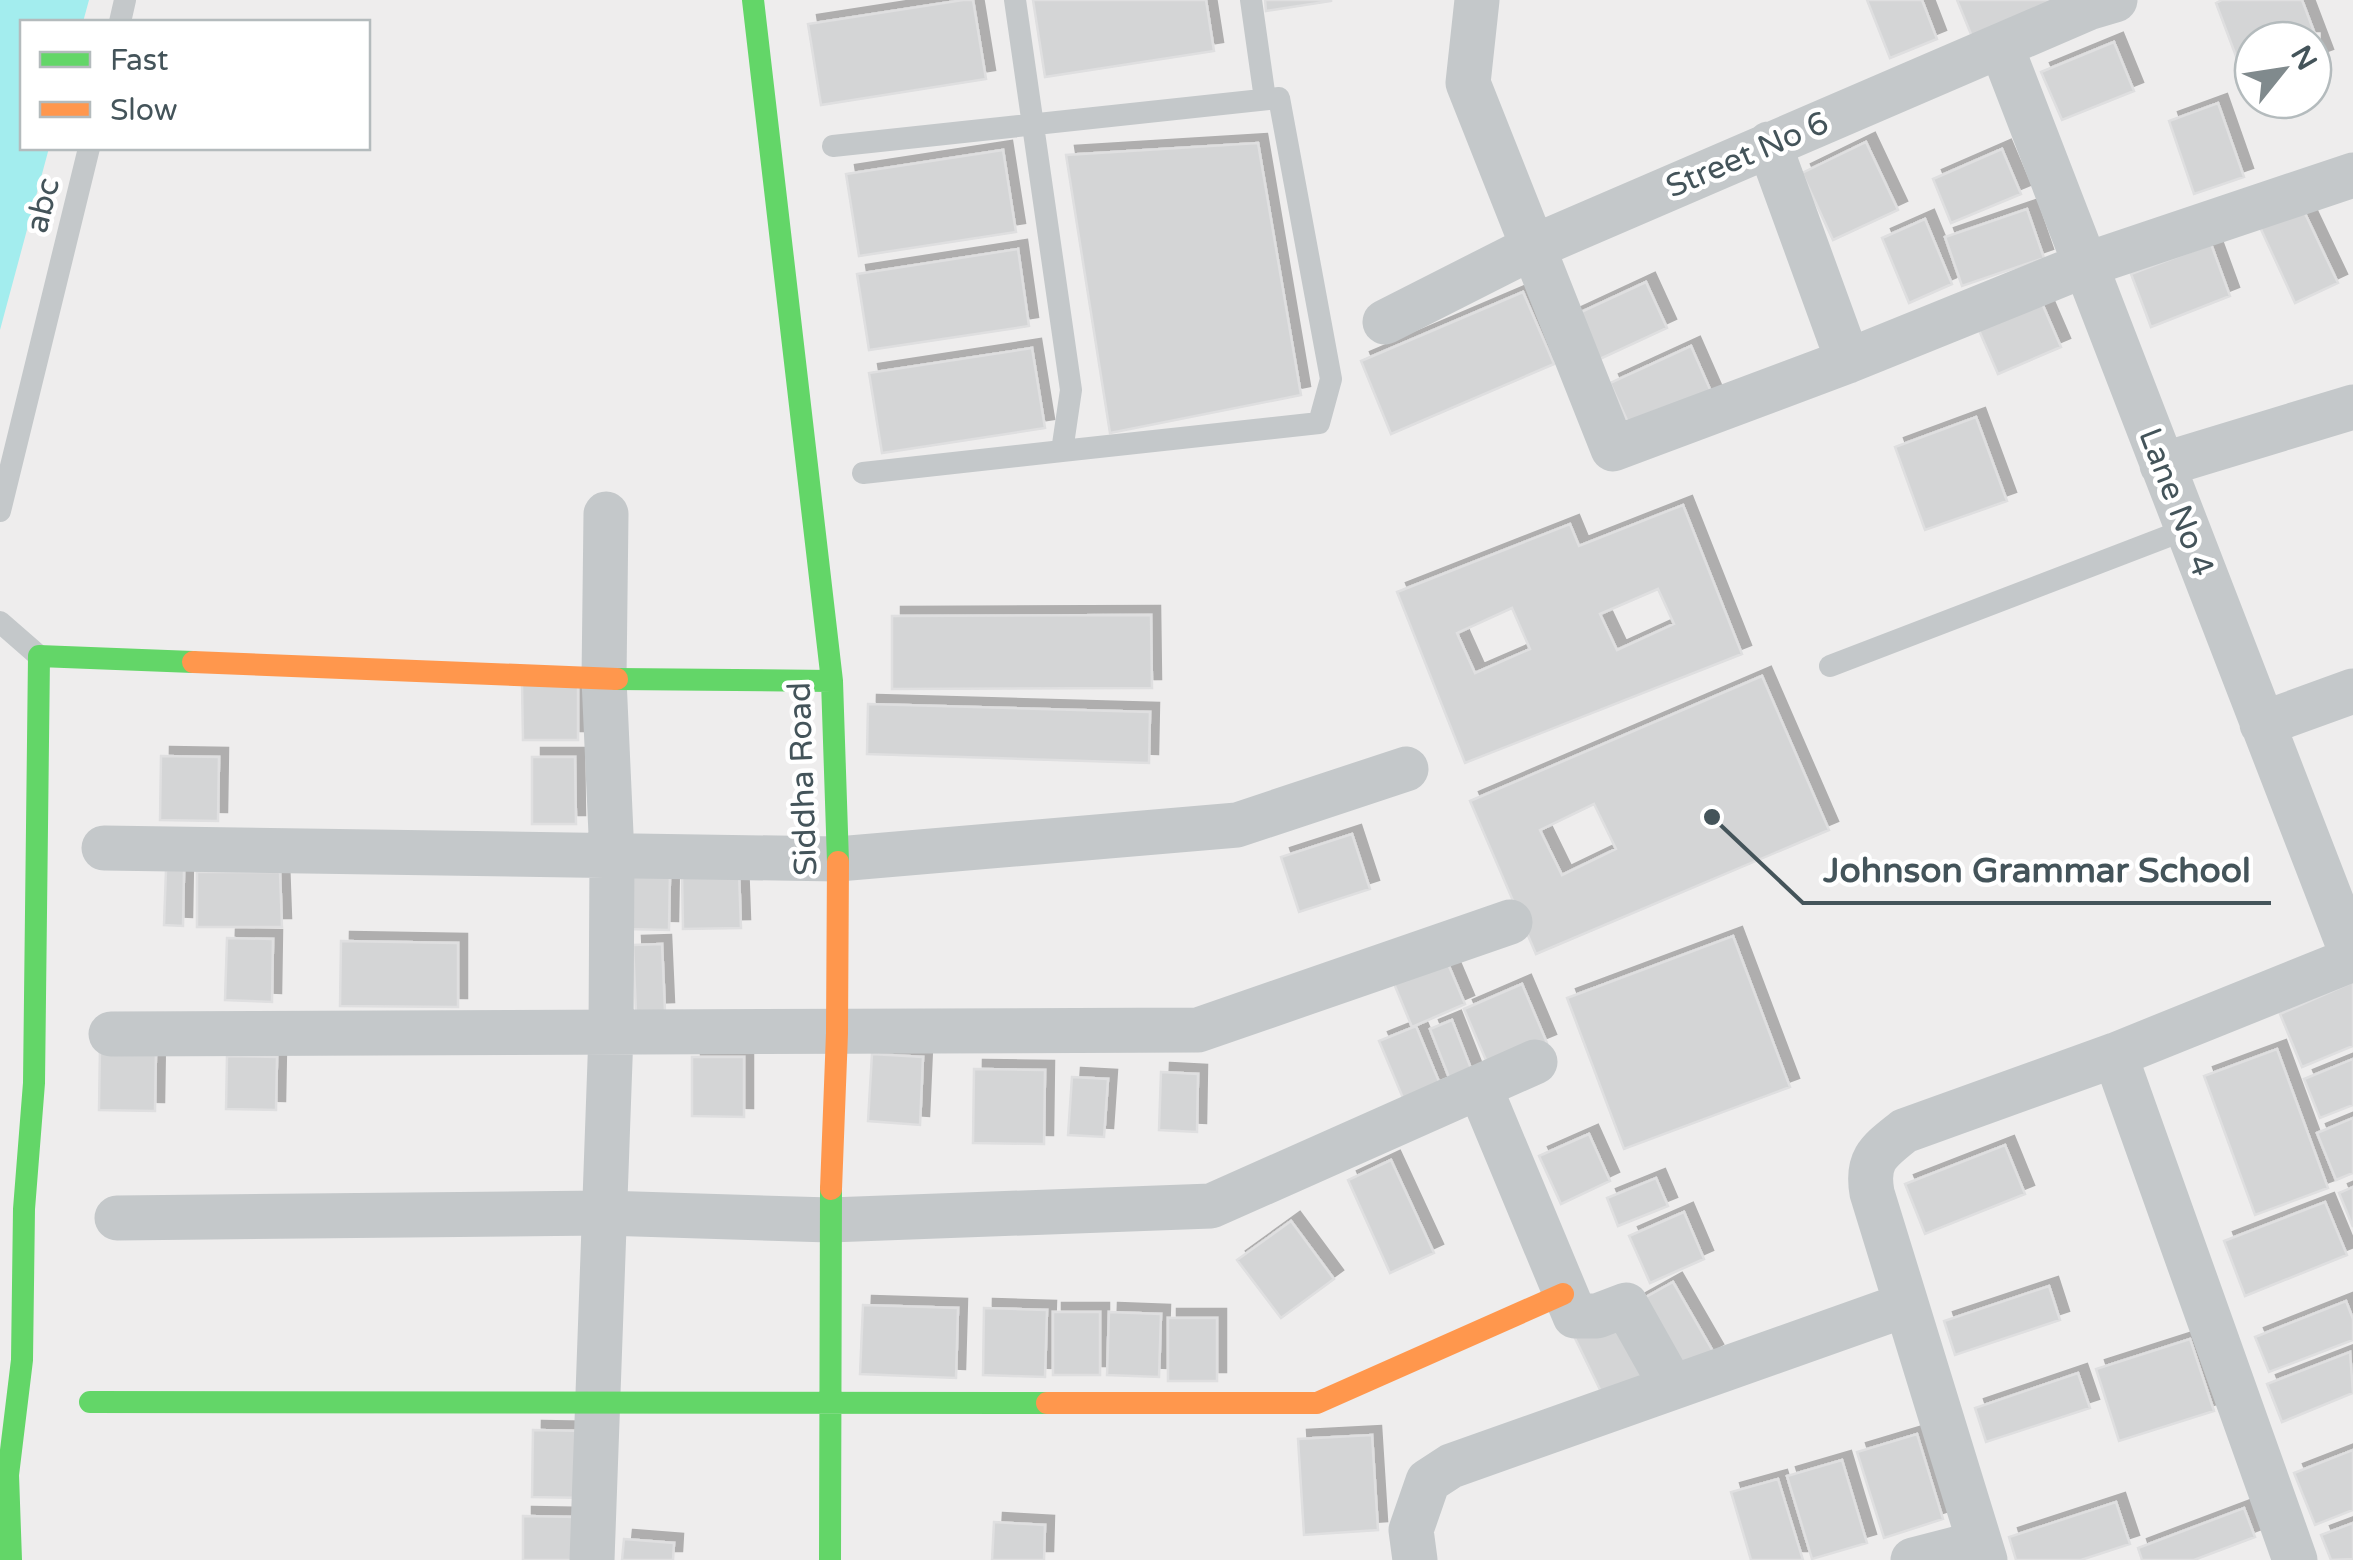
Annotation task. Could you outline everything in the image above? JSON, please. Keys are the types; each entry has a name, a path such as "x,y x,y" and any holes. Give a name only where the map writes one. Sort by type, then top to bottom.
{"street":[{"name":"Siddha Road","path":"753,0 832,681 838,859 830,1220 830,1560"},
{"path":"1477,0 1468,83 1613,449 1848,361 2085,264 2353,175"},
{"name":"Street No 6","path":"1384,322 1531,248 2096,3"},
{"name":"Lane No 4","path":"2001,46 2353,958"},
{"path":"1769,144 1848,361"},
{"path":"2162,465 2353,406"},
{"path":"592,1560 611,1032 612,856 604,678 606,514"},
{"path":"11,1560 8,1475 22,1360 24,1209 34,1083 39,656 604,678 832,681"},
{"path":"2262,724 2353,691"},
{"path":"104,848 838,859 1238,825 1406,769"},
{"path":"110,1034 1198,1030 1510,922"},
{"path":"1913,1560 1982,1552 1872,1193 1868,1172 1878,1152 1904,1131 2116,1056 2353,958"},
{"path":"2116,1056 2295,1560"},
{"path":"117,1218 604,1213 830,1220 1211,1206 1535,1062"},
{"path":"1480,1088 1574,1316 1597,1316 1626,1305 1672,1387"},
{"path":"90,1402 1317,1403 1563,1294"},
{"path":"1415,1560 1411,1530 1428,1481 1451,1466 1904,1305"}],"lane":[{"path":"1015,0 1071,390 1062,451"},
{"path":"1251,0 1265,99"},
{"path":"833,146 1278,98 1331,379 1319,423 863,472"},
{"name":"abc","path":"0,512 89,150"},
{"path":"1830,666 2188,529"},
{"path":"0,622 39,656"}],"water":[{"path":"0,0 89,0 84,20 20,20 20,150 48,150 0,330"}],"building":[{"path":"973,0 986,79 821,105 808,24"},
{"path":"1033,0 1206,0 1214,51 1045,77"},
{"path":"1265,0 1331,0 1331,1 1266,11"},
{"path":"1867,0 1922,0 1937,39 1890,58"},
{"path":"1957,0 2065,0 1973,39"},
{"path":"2302,0 2310,20 2233,20 2233,48 2216,3"},
{"path":"2114,42 2134,91 2062,120 2041,72"},
{"path":"2218,103 2244,177 2194,194 2169,121"},
{"path":"1866,142 1898,210 1833,240 1802,173"},
{"path":"1258,143 1301,395 1110,433 1066,155"},
{"path":"2002,149 2021,194 1951,223 1933,179"},
{"path":"1003,150 1016,232 859,256 846,174"},
{"path":"2301,205 2338,283 2295,303 2259,225"},
{"path":"2027,209 2044,258 1962,286 1945,237"},
{"path":"1925,219 1952,284 1909,303 1882,238"},
{"path":"2211,244 2230,296 2151,327 2131,274"},
{"path":"1018,249 1029,326 869,350 857,274"},
{"path":"1646,282 1667,328 1589,364 1568,318"},
{"path":"1523,292 1554,364 1391,434 1361,361"},
{"path":"2041,301 2061,347 1998,374 1978,328"},
{"path":"1691,346 1712,394 1632,431 1610,383"},
{"path":"1032,348 1045,428 882,453 869,373"},
{"path":"1976,417 2007,501 1925,530 1895,447"},
{"path":"1683,505 1742,654 1465,763 1397,592 1570,524 1579,546","holes":["1658,589 1674,624 1617,650 1600,614","1512,608 1530,649 1475,673 1457,633"]},
{"path":"1151,615 1152,688 892,689 892,616"},
{"path":"1762,676 1829,830 1536,954 1470,801","holes":["1594,804 1616,849 1562,875 1540,830"]},
{"path":"522,684 578,685 578,740 523,740"},
{"path":"868,704 1150,712 1149,763 867,754"},
{"path":"161,756 219,757 218,821 160,820"},
{"path":"532,757 575,757 576,824 532,824"},
{"path":"1352,834 1370,889 1299,912 1281,857"},
{"path":"166,870 184,870 183,926 164,925"},
{"path":"626,871 670,872 669,930 626,929"},
{"path":"197,872 280,872 282,927 197,927"},
{"path":"739,872 741,928 683,929 682,873"},
{"path":"1733,936 1790,1087 1624,1149 1567,998"},
{"path":"227,938 273,939 272,1002 225,1000"},
{"path":"341,941 458,943 458,1007 340,1006"},
{"path":"662,944 665,1011 636,1012 633,945"},
{"path":"1443,952 1465,1004 1412,1027 1390,974"},
{"path":"2353,982 2353,1046 2302,1067 2280,1014"},
{"path":"1522,984 1547,1043 1489,1067 1464,1009"},
{"path":"1452,1020 1472,1071 1450,1080 1430,1029"},
{"path":"1416,1026 1440,1084 1403,1098 1379,1041"},
{"path":"100,1047 156,1048 155,1111 99,1110"},
{"path":"2277,1049 2328,1188 2255,1215 2204,1076"},
{"path":"872,1054 923,1057 920,1125 868,1121"},
{"path":"227,1056 277,1057 276,1110 226,1109"},
{"path":"692,1057 744,1057 744,1117 692,1116"},
{"path":"2353,1059 2353,1105 2320,1118 2304,1079"},
{"path":"974,1069 1045,1070 1044,1144 973,1143"},
{"path":"1161,1072 1198,1074 1197,1132 1159,1130"},
{"path":"1072,1077 1108,1079 1104,1137 1068,1135"},
{"path":"2353,1118 2353,1173 2336,1180 2317,1133"},
{"path":"1589,1134 1610,1181 1561,1204 1539,1156"},
{"path":"2005,1145 2025,1194 1925,1234 1905,1184"},
{"path":"1391,1160 1434,1253 1390,1273 1348,1180"},
{"path":"1656,1178 1668,1206 1618,1226 1607,1198"},
{"path":"2353,1187 2353,1227 2339,1193"},
{"path":"2325,1202 2347,1255 2245,1296 2224,1241"},
{"path":"1684,1212 1704,1259 1650,1283 1629,1236"},
{"path":"1291,1221 1334,1279 1281,1318 1237,1260"},
{"path":"1673,1282 1714,1353 1677,1374 1637,1302"},
{"path":"2049,1286 2060,1320 1955,1355 1944,1321"},
{"path":"2346,1301 2353,1319 2353,1340 2269,1372 2255,1337"},
{"path":"863,1305 958,1308 956,1378 860,1374"},
{"path":"984,1308 1047,1310 1045,1377 983,1375"},
{"path":"1621,1311 1655,1381 1607,1404 1573,1334"},
{"path":"1053,1312 1100,1312 1100,1375 1053,1375"},
{"path":"1109,1312 1161,1314 1159,1377 1107,1375"},
{"path":"1168,1318 1217,1318 1217,1381 1168,1381"},
{"path":"2190,1339 2214,1411 2119,1441 2096,1369"},
{"path":"2350,1352 2353,1393 2282,1422 2267,1384"},
{"path":"2078,1373 2090,1408 1986,1442 1975,1408"},
{"path":"533,1430 588,1431 587,1498 532,1497"},
{"path":"1917,1434 1943,1519 1884,1538 1857,1452"},
{"path":"1372,1435 1378,1530 1304,1535 1298,1439"},
{"path":"2353,1450 2353,1510 2315,1525 2294,1473"},
{"path":"1842,1460 1867,1543 1812,1559 1787,1476"},
{"path":"1778,1479 1803,1560 1751,1560 1731,1492"},
{"path":"2116,1502 2130,1544 2081,1560 2016,1560 2009,1537"},
{"path":"2244,1508 2255,1537 2194,1560 2142,1560 2138,1548"},
{"path":"523,1516 578,1517 577,1560 523,1560"},
{"path":"994,1522 1045,1525 1044,1560 992,1560"},
{"path":"2353,1523 2353,1559 2331,1560 2321,1535"},
{"path":"624,1539 674,1543 673,1560 622,1560"}],"traffic: fast":[{"path":"753,0 832,681 838,862"},
{"path":"11,1560 8,1475 22,1360 24,1209 34,1083 39,656 193,662"},
{"path":"617,679 832,681"},
{"path":"830,1560 831,1189"},
{"path":"90,1402 1047,1403"}],"traffic: slow":[{"path":"193,662 617,679"},
{"path":"831,1189 838,862"},
{"path":"1047,1403 1317,1403 1563,1294"}],"place":[{"name":"Johnson Grammar School","path":"1712,817"}]}
